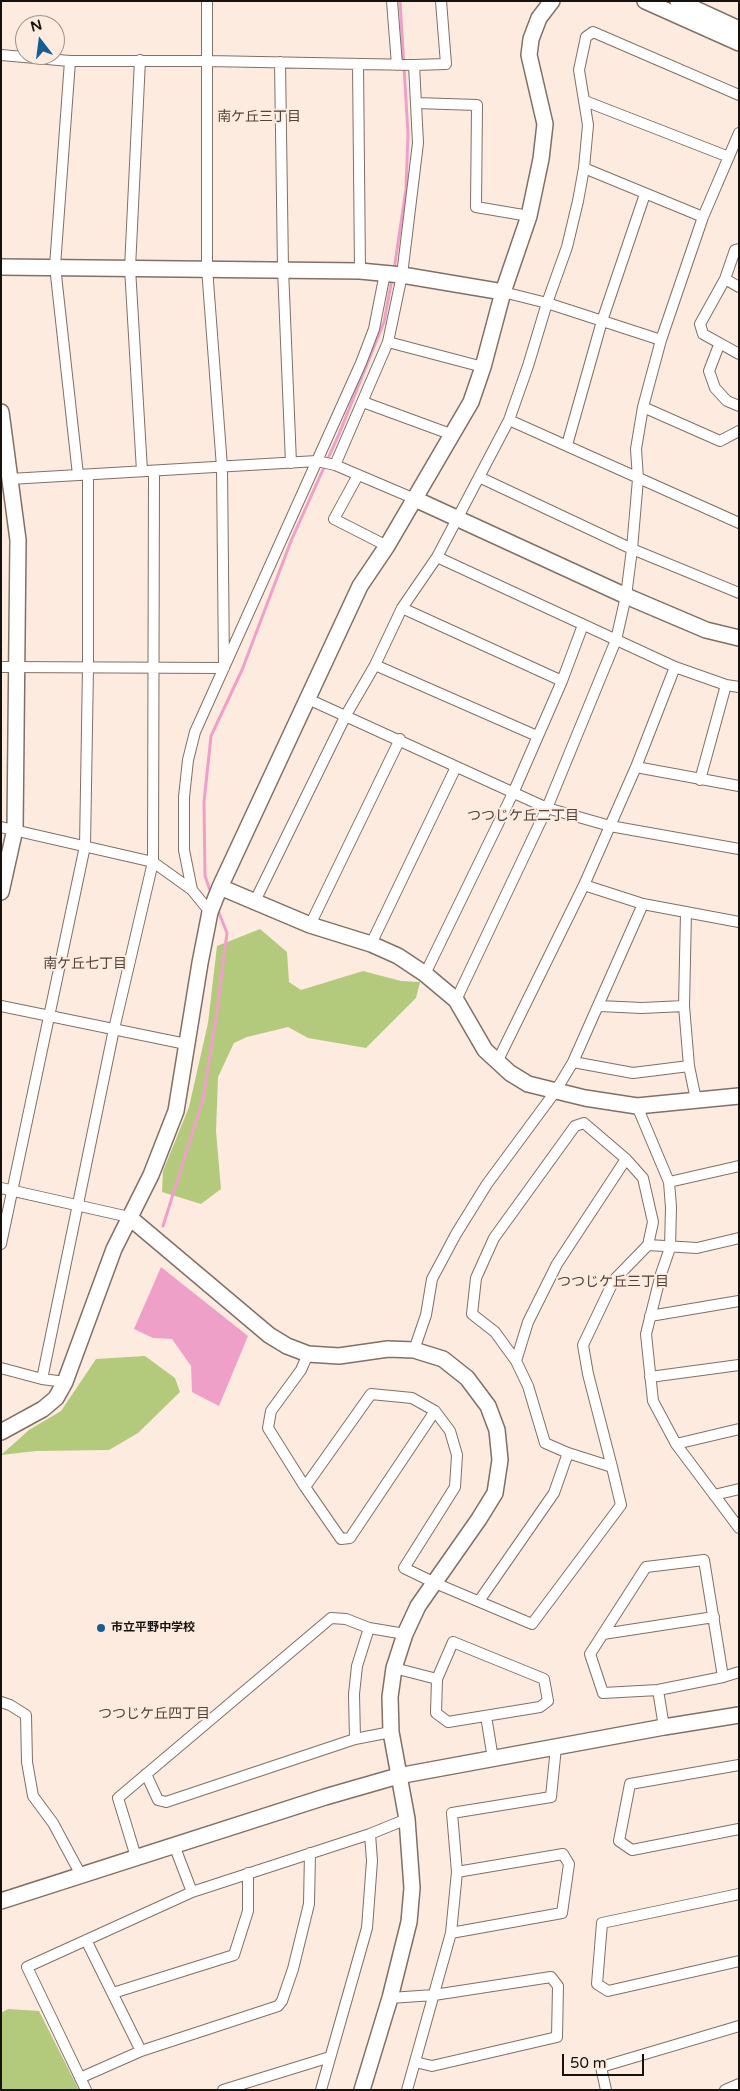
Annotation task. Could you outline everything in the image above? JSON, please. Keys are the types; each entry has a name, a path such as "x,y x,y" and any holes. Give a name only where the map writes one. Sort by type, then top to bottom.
{"street":[{"path":"207,1 207,268 222,467 224,668"},
{"path":"392,1 397,65"},
{"path":"1,55 70,61 140,60 397,65 446,64 441,1"},
{"path":"1,1432 43,1409 56,1398 65,1382 114,1249 151,1175 176,1111 210,912 220,887 360,586 387,546 453,436 471,402 483,367 503,292 529,216 541,159 545,124 529,55 531,39 539,18 552,1"},
{"path":"644,1 739,43"},
{"path":"678,1 739,28"},
{"path":"254,903 346,715 375,664 402,608 437,557 456,518 510,420 567,247 584,168 588,125 579,70 586,37 593,32 739,95"},
{"path":"140,60 130,268 142,471"},
{"path":"1,1244 85,846 88,668 83,475 56,266 70,61"},
{"path":"280,62 283,270 292,463"},
{"path":"358,64 360,272"},
{"path":"335,465 388,342 402,275 418,143 414,65"},
{"path":"585,101 728,157"},
{"path":"416,103 477,105 476,207 529,216"},
{"path":"456,1000 547,808 616,640 626,596 632,549 638,479 636,449 644,407 661,340 703,217 739,132"},
{"path":"584,168 703,217"},
{"path":"567,445 602,321 645,194"},
{"path":"739,249 735,250 725,279 700,324 703,334 719,345 739,354"},
{"path":"1,267 207,268 385,273 503,292 547,303 661,340"},
{"path":"192,890 184,850 184,797 188,760 195,732 317,462 374,330 385,273"},
{"path":"725,279 739,287"},
{"path":"388,342 483,367"},
{"path":"719,345 709,371 715,388 727,400 739,406"},
{"path":"363,402 453,436"},
{"path":"644,407 720,441 739,432"},
{"path":"1,412 18,540 17,667 8,828 1,892"},
{"path":"510,420 739,524"},
{"path":"10,479 292,463 317,462 335,465 626,596 706,630 739,638"},
{"path":"42,1380 114,1029 153,862 154,471"},
{"path":"358,475 334,518 387,546"},
{"path":"479,477 632,549 739,593"},
{"path":"437,557 674,666 726,685 739,687"},
{"path":"402,608 562,682"},
{"path":"425,974 514,791 562,682 583,625"},
{"path":"375,664 538,736"},
{"path":"497,1062 584,885 636,767 674,666"},
{"path":"1,667 224,668"},
{"path":"700,780 726,685"},
{"path":"308,699 456,767 514,791 547,808 610,826 739,849"},
{"path":"310,925 400,740"},
{"path":"371,944 456,767"},
{"path":"636,767 739,786"},
{"path":"8,828 153,862 192,890 210,912"},
{"path":"584,885 643,904 739,922"},
{"path":"220,887 254,903 310,925 371,944 398,956 425,974 456,1000 485,1050 510,1073 528,1084 554,1092 637,1106 739,1096"},
{"path":"414,1350 426,1315 432,1279 456,1234 487,1184 554,1092 573,1062 643,904"},
{"path":"686,912 684,1006 689,1066 696,1100"},
{"path":"1,1006 186,1044"},
{"path":"599,1006 642,1008 684,1006"},
{"path":"573,1062 633,1074 689,1066"},
{"path":"637,1106 669,1182 671,1207 670,1248 660,1274 646,1334 653,1401 676,1444 739,1528"},
{"path":"305,1487 371,1394 412,1398 435,1411 450,1431 457,1455 454,1487 404,1568 532,1624 622,1505 588,1374 583,1345 614,1280 648,1245 653,1222 643,1178 626,1159 584,1123 575,1126 494,1238 476,1278 472,1314 495,1332 516,1361 528,1386 545,1443 568,1453 612,1467"},
{"path":"516,1361 528,1322 557,1264 626,1159"},
{"path":"669,1182 739,1166"},
{"path":"1,1188 129,1217 269,1335 287,1346 308,1354 339,1356 388,1350 414,1350 443,1360 467,1378 488,1406 497,1430 500,1460 494,1493 479,1519 418,1606 405,1634 394,1668 390,1697 391,1732 407,1819 412,1888 408,1922 390,1998 362,2090"},
{"path":"648,1245 670,1248 697,1248 739,1238"},
{"path":"650,1316 739,1301"},
{"path":"308,1354 300,1370 271,1411 268,1428 305,1487 341,1539 350,1538 435,1411"},
{"path":"650,1377 739,1366"},
{"path":"1,1368 42,1380 65,1382"},
{"path":"676,1444 739,1429"},
{"path":"479,1601 554,1493 568,1453"},
{"path":"714,1495 739,1489"},
{"path":"723,1677 704,1560 646,1567 590,1654 603,1693 658,1690 723,1677 739,1672"},
{"path":"603,1634 714,1617"},
{"path":"136,1857 118,1798 331,1618 346,1619 369,1628 405,1634"},
{"path":"355,1739 354,1694 357,1666 369,1628"},
{"path":"453,1642 544,1679 548,1701 540,1707 486,1716 448,1722 436,1713 437,1679 453,1642"},
{"path":"394,1668 437,1679"},
{"path":"658,1690 664,1727"},
{"path":"1,1702 26,1714 27,1762 33,1796 53,1823 81,1875"},
{"path":"1,1901 325,1796 398,1776 556,1746 739,1715"},
{"path":"486,1716 493,1759"},
{"path":"146,1774 158,1800 166,1802 355,1739 391,1732"},
{"path":"407,2090 450,1933 457,1872 452,1813 551,1797 556,1746"},
{"path":"739,1765 630,1784 619,1841 632,1850 739,1829"},
{"path":"86,2090 27,1967 192,1892 370,1834 407,1819"},
{"path":"321,2090 367,1928 372,1862 370,1834"},
{"path":"174,1845 192,1892"},
{"path":"80,2078 141,2051 278,2006 282,2001 293,1969 309,1904 310,1853"},
{"path":"450,1933 562,1913 569,1864 563,1854 457,1872"},
{"path":"113,1993 234,1955 248,1911 248,1874"},
{"path":"739,1894 602,1923 597,1984 608,1992 739,1961"},
{"path":"86,1940 141,2051"},
{"path":"390,1998 434,1995 550,1977 558,1986 557,2037 432,2066 415,2062"},
{"path":"606,2090 601,2067 739,2026"},
{"path":"223,2090 330,2057"},
{"path":"725,2090 739,2084"}],"green space":[{"path":"260,929 287,952 289,982 301,990 363,971 401,981 420,982 416,998 366,1048 308,1038 288,1027 247,1037 234,1043 218,1077 216,1131 221,1189 201,1204 162,1192 163,1171 189,1107 208,1023 217,946"},
{"path":"145,1356 175,1378 180,1392 138,1433 109,1450 36,1451 1,1455 29,1430 61,1411 96,1359"},
{"path":"8,2009 39,2011 79,2090 1,2090 1,2013"}],"shaded area":[{"path":"161,1267 248,1336 219,1406 192,1392 191,1366 172,1339 153,1338 134,1329"}],"waterway":[{"path":"394,270 406,189 408,134 400,1"},
{"path":"211,893 205,876 204,802 211,736 242,670 291,541 339,434 384,322 392,279"},
{"path":"163,1226 203,1099 227,933 217,908"}],"place":[{"name":"市立平野中学校","path":"101,1628"}],"district":[{"name":"南ケ丘三丁目","path":"259,117"},
{"name":"つつじケ丘二丁目","path":"523,816"},
{"name":"南ケ丘七丁目","path":"85,964"},
{"name":"つつじケ丘三丁目","path":"613,1282"},
{"name":"つつじケ丘四丁目","path":"154,1714"}]}
